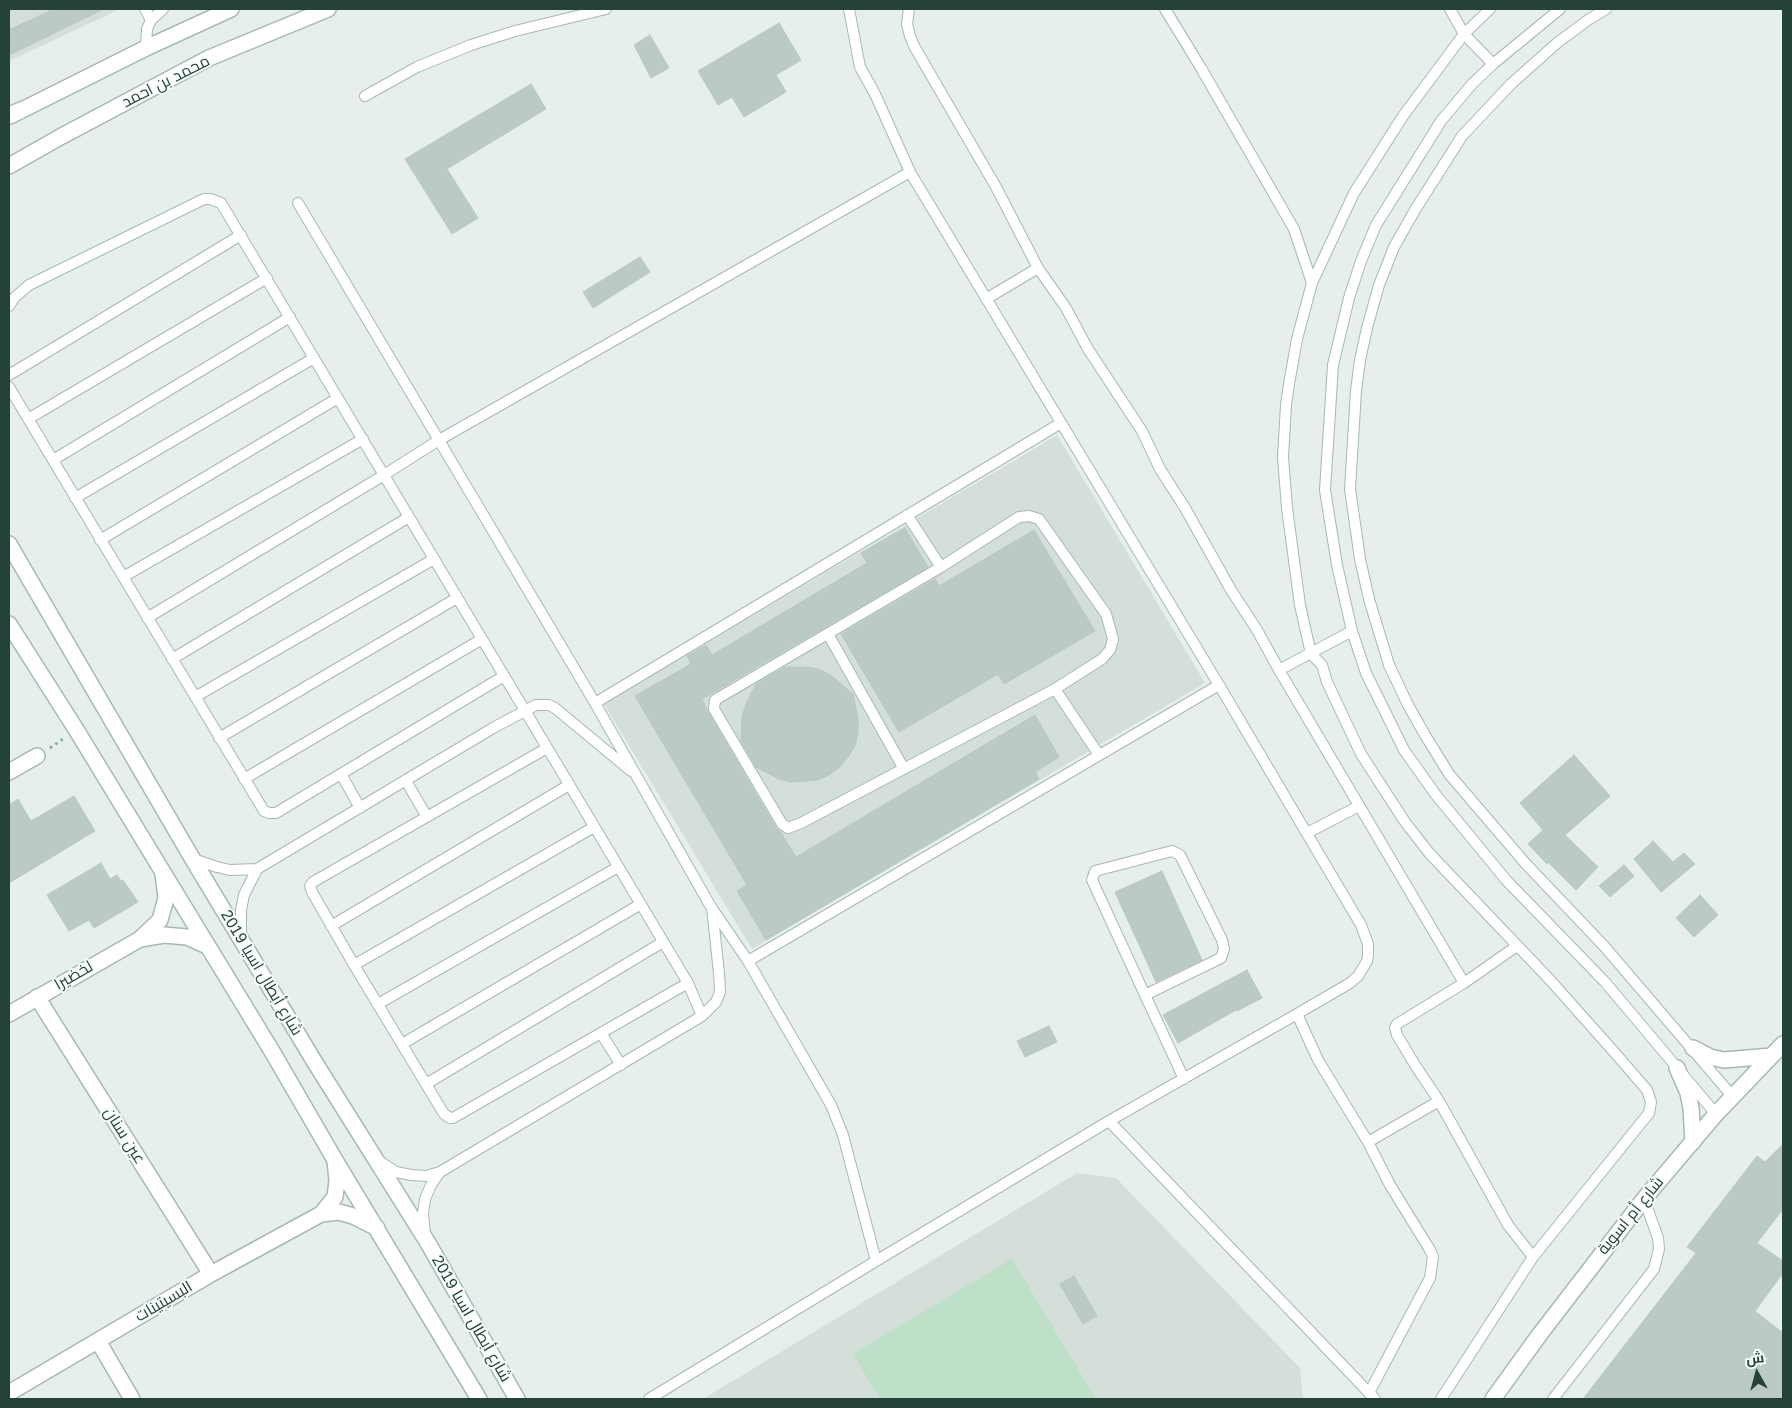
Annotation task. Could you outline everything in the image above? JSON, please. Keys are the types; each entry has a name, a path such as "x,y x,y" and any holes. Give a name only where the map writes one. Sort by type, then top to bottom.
{"street":[{"path":"13,114 146,48 231,9"},
{"name":"محمد بن احمد","path":"9,166 210,58 328,9"},
{"name":"شارع أبطال اسيا 2019","path":"9,544 192,858 314,1061 428,1243 517,1399"},
{"name":"شارع أبطال اسيا 2019","path":"9,624 273,1053 479,1399"},
{"path":"9,772 38,756"},
{"name":"لخضيرا","path":"9,1014 140,939 160,920 166,898 163,874"},
{"name":"لخضيرا","path":"140,939 164,934 187,936 207,946"},
{"name":"عين سنان","path":"38,997 210,1274"},
{"name":"شارع أم اسوية","path":"1493,1399 1540,1334 1644,1199 1716,1114 1783,1044"},
{"path":"1693,1048 1710,1057 1724,1060 1772,1056"},
{"path":"1677,1068 1688,1093 1691,1108 1692,1142"},
{"name":"البسيتينات","path":"321,1214 335,1197 335,1160"},
{"name":"البسيتينات","path":"9,1393 210,1274 321,1214 339,1212 353,1216 377,1228"},
{"path":"98,1341 132,1399"}],"lane":[{"path":"145,9 151,20"},
{"path":"146,48 146,29 151,20 163,9"},
{"path":"365,96 417,67 471,45 545,23 606,9"},
{"path":"649,1399 1109,1121 1350,983 1358,976 1367,961 1368,955 1368,944 1361,925 910,172 860,67 849,9"},
{"path":"909,9 907,24 914,46 996,187 1038,268 1066,308 1088,348 1142,431 1160,469 1185,508 1231,590 1257,630 1464,983"},
{"path":"1165,9 1294,229 1312,283"},
{"path":"1450,9 1464,34 1493,64"},
{"path":"1441,1399 1533,1257 1649,1114 1651,1102 1647,1090 1551,981 1430,854 1405,822 1361,754 1327,682 1322,665 1312,654 1300,605 1287,508 1283,457 1289,384 1312,283 1354,193 1403,116 1464,34 1490,9"},
{"path":"1560,9 1493,64 1473,83 1441,121 1376,225 1361,261 1340,330 1332,365 1325,474 1326,490 1337,565 1352,631 1366,673 1404,750 1436,795 1507,881 1605,982 1716,1114"},
{"path":"1606,9 1557,43 1511,84 1462,136 1394,247 1379,285 1360,360 1356,391 1350,489 1360,559 1369,599 1389,665 1425,735 1450,774 1526,864 1604,946 1733,1097"},
{"path":"148,618 440,440 910,172"},
{"path":"9,306 18,294 29,285 204,199 221,203 688,983 702,1016"},
{"path":"298,203 595,703 712,907 748,962 836,1115 876,1261"},
{"path":"9,375 241,235"},
{"path":"986,299 1038,268"},
{"path":"28,419 267,278"},
{"path":"53,460 290,317"},
{"path":"75,498 314,358"},
{"path":"9,387 264,811 272,813 341,774 504,676"},
{"path":"100,540 338,398"},
{"path":"595,703 1061,422"},
{"path":"123,577 363,439"},
{"path":"907,515 941,567"},
{"path":"1029,516 1040,519 1106,614 1113,639 1110,650 1102,659 1055,688 904,769 788,828 782,824 716,714 714,709 715,700 941,567 1019,517 1029,516"},
{"path":"172,659 409,517"},
{"path":"194,697 434,558"},
{"path":"219,738 457,598"},
{"path":"1279,670 1352,631"},
{"path":"828,634 904,769"},
{"path":"244,779 482,639"},
{"path":"748,962 1219,685"},
{"path":"1055,688 1099,755"},
{"path":"192,858 230,870 257,869 536,705 549,705 555,708 637,776"},
{"path":"547,748 312,882 310,886 312,892 354,965 446,1117 453,1118 688,983"},
{"path":"341,774 360,808"},
{"path":"406,781 427,817"},
{"path":"331,926 569,785"},
{"path":"1306,833 1359,806"},
{"path":"354,965 594,827"},
{"path":"1145,995 1221,958 1224,948 1222,940 1180,856 1172,851 1095,871 1092,880 1145,995 1184,1079"},
{"path":"378,1004 618,867"},
{"path":"242,939 240,924 244,896 257,869"},
{"path":"402,1044 641,904"},
{"path":"372,1155 383,1165 396,1172 426,1176 440,1172 621,1066 702,1016 716,1002 720,992 712,907"},
{"path":"426,1084 663,942"},
{"path":"1517,946 1464,983 1397,1024 1395,1028 1396,1035 1415,1066 1440,1100 1508,1225 1533,1257"},
{"path":"1109,1121 1372,1396 1430,1278 1433,1257 1390,1186 1368,1142 1318,1060 1297,1014"},
{"path":"601,1033 621,1066"},
{"path":"1368,1142 1440,1100"},
{"path":"428,1243 424,1229 423,1214 428,1192 440,1172"},
{"path":"1553,1399 1654,1269 1659,1249 1658,1238 1644,1199"}],"path":[{"path":"38,756 76,731"}],"shaded area":[{"path":"9,9 120,9 9,61"},
{"path":"1057,435 1205,683 752,949 604,704"},
{"path":"1077,1173 1116,1178 1300,1368 1303,1399 703,1399"}],"green space":[{"path":"1012,1259 1096,1399 880,1399 853,1354"}],"building":[{"path":"54,9 104,9 9,55 9,30"},
{"path":"779,23 801,60 776,75 786,92 744,117 732,97 718,105 698,71"},
{"path":"650,35 669,68 651,78 634,45"},
{"path":"531,84 546,109 447,169 478,218 452,234 405,159"},
{"path":"640,257 650,272 593,308 583,292"},
{"path":"905,528 928,567 702,699 776,828 780,831 796,857 1035,715 1059,757 1035,772 1039,779 766,940 737,891 747,885 635,696 691,664 687,656 706,645 712,655 867,563 861,553"},
{"path":"1034,530 1095,631 1004,684 998,674 899,732 841,634 935,579 939,586"},
{"path":"785,667 808,667 821,670 833,677 853,694 858,720 855,746 840,767 818,780 791,782 779,779 756,767 741,741 742,716 756,684"},
{"path":"1574,755 1610,796 1565,835 1598,867 1576,890 1528,844 1543,830 1520,803"},
{"path":"74,796 95,831 9,883 9,805 18,799 31,821"},
{"path":"1653,841 1673,862 1684,853 1695,864 1661,892 1634,859"},
{"path":"101,863 110,879 117,875 121,881 123,880 138,902 94,928 89,920 69,931 47,895"},
{"path":"1624,865 1634,876 1610,897 1599,886"},
{"path":"1162,871 1202,960 1156,982 1115,892"},
{"path":"1700,895 1718,915 1694,937 1676,918"},
{"path":"1247,970 1262,998 1236,1010 1178,1043 1163,1015"},
{"path":"1049,1026 1057,1042 1025,1057 1017,1041"},
{"path":"1783,1144 1783,1209 1757,1243 1783,1261 1783,1273 1755,1311 1783,1333 1783,1399 1583,1399 1696,1253 1687,1247 1757,1156 1765,1162"},
{"path":"1074,1276 1097,1316 1083,1324 1060,1284"}]}
